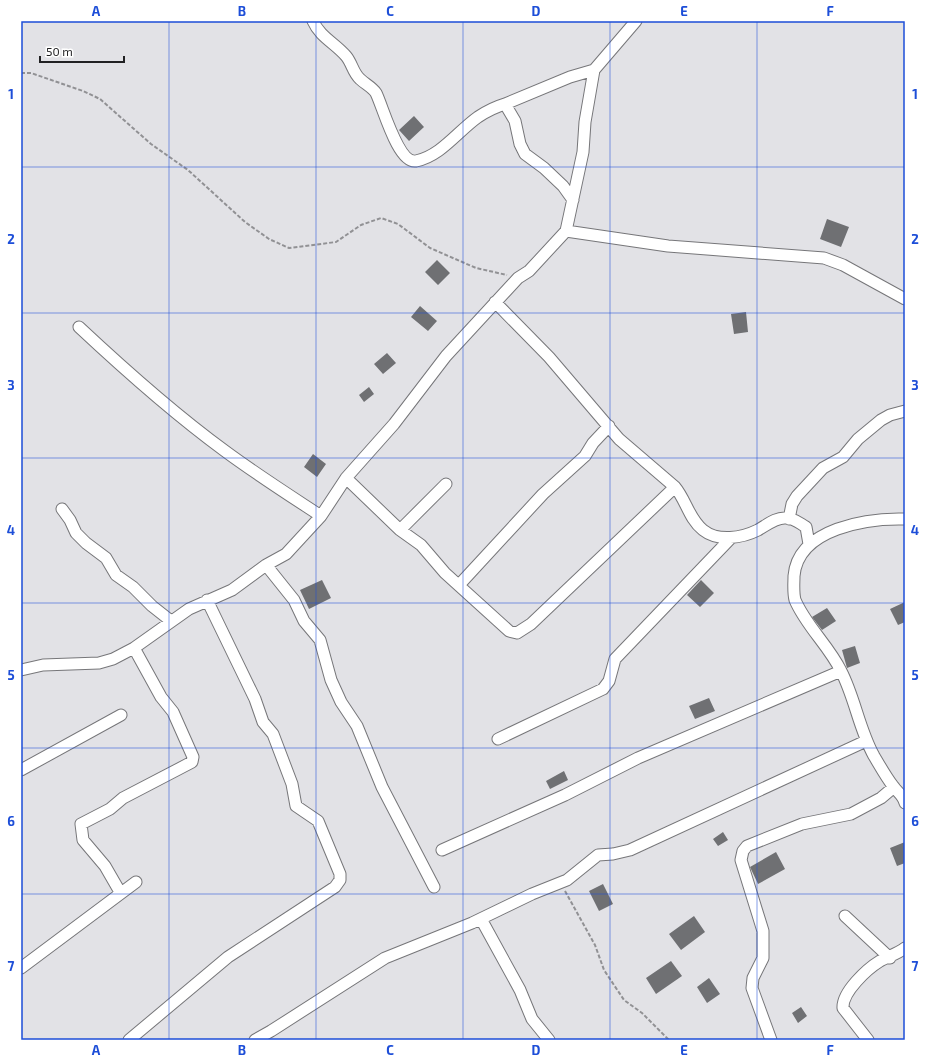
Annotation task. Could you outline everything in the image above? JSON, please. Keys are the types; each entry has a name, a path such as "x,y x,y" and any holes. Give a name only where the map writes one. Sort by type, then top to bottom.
{"street":[{"path":"313,21 321,34 345,54 361,80 375,92 389,128 402,154 408,159 414,161 426,158 447,144 487,111 570,77 594,70"},
{"path":"21,670 43,665 98,663 113,659 134,648 171,621 207,600 232,590 266,565 286,554 321,516 346,478 394,424 446,356 518,278 529,271 566,231 583,152 585,122 594,70 636,21"},
{"path":"505,104 515,121 520,144 525,154 558,181 573,200"},
{"path":"566,231 668,246 824,258 843,264 905,299"},
{"path":"495,302 549,357 619,438 675,487 681,494 694,520 703,530 715,536 731,538 745,535 778,519 790,519 824,534"},
{"path":"79,327 132,376 184,419 256,474 321,516"},
{"path":"790,519 792,504 797,496 823,468 843,457 858,439 881,420 890,415 905,411"},
{"path":"459,585 543,494 585,456 593,443 609,426"},
{"path":"346,478 400,530 421,545 459,585 509,631 517,633 531,624 675,487"},
{"path":"400,530 446,484"},
{"path":"62,509 70,520 76,533 86,543 106,558 116,575 133,587 152,606 171,621"},
{"path":"905,520 880,519 824,534 809,544 798,561 795,572 795,599 810,625 841,671 856,708 866,741 880,767 894,787 905,799"},
{"path":"806,527 809,544"},
{"path":"498,739 603,689 609,680 615,659 731,538"},
{"path":"266,565 294,600 304,621 320,640 332,680 338,694 358,726 382,787 434,887"},
{"path":"129,1040 228,957 335,887 340,880 340,874 320,826 312,816 296,806 292,784 273,734 263,722 255,699 207,600"},
{"path":"120,892 104,866 83,840 81,824 110,809 123,798 192,762 193,757 173,712 161,697 134,648"},
{"path":"442,850 566,795 638,758 841,671"},
{"path":"21,770 121,715"},
{"path":"255,1040 271,1032 385,958 481,919 532,894 560,884 598,855 613,854 630,850 866,741"},
{"path":"771,1040 752,988 753,978 763,958 764,942 741,860 743,851 747,846 795,826 859,811 881,798 894,787"},
{"path":"21,968 120,892 136,882"},
{"path":"845,916 890,958"},
{"path":"481,919 520,990 532,1019 549,1040"},
{"path":"868,1040 843,1008 843,1002 846,994 870,968 882,960 890,958 905,948"}],"path":[{"path":"21,73 31,73 83,91 100,99 151,144 188,170 245,222 269,239 289,248 336,242 361,225 381,218 398,224 430,248 476,268 518,278"},
{"path":"560,884 595,945 604,970 624,1000 642,1013 669,1040"}],"building":[{"path":"414,116 424,127 409,141 399,130"},
{"path":"827,219 849,227 841,247 820,239"},
{"path":"437,260 450,273 438,285 425,272"},
{"path":"420,306 437,321 428,331 411,317"},
{"path":"746,312 748,332 734,334 731,314"},
{"path":"387,353 396,363 383,374 374,364"},
{"path":"369,387 374,394 364,402 359,395"},
{"path":"313,454 326,464 317,477 304,467"},
{"path":"322,580 331,598 309,609 300,590"},
{"path":"701,580 714,593 700,607 687,595"},
{"path":"905,602 905,622 898,625 890,609"},
{"path":"827,608 836,621 822,630 812,617"},
{"path":"855,646 860,663 847,668 842,650"},
{"path":"709,698 715,711 695,719 689,706"},
{"path":"564,771 568,780 550,789 546,781"},
{"path":"723,832 728,840 718,846 713,839"},
{"path":"905,842 905,863 897,866 890,848"},
{"path":"776,852 785,869 758,884 750,867"},
{"path":"603,884 613,904 599,911 589,891"},
{"path":"694,916 705,932 681,950 669,934"},
{"path":"671,961 682,976 656,994 646,978"},
{"path":"709,978 720,994 707,1003 697,987"},
{"path":"801,1007 807,1016 798,1023 792,1013"}]}
